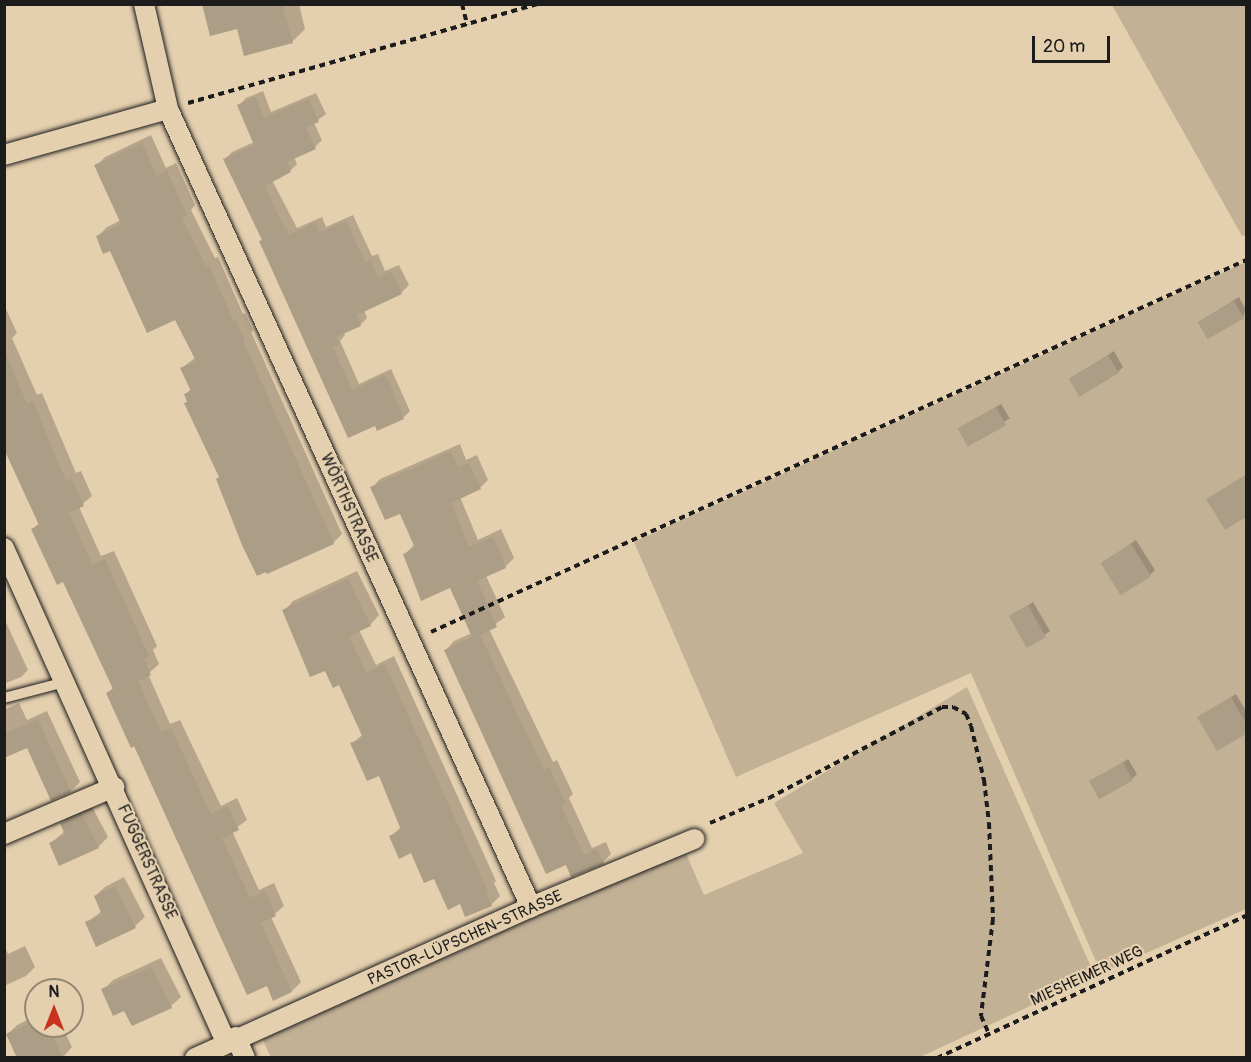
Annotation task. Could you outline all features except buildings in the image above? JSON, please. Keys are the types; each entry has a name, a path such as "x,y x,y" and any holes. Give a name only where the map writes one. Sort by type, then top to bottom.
{"street":[{"name":"WÖRTHSTRASSE","path":"144,4 168,109 531,907"},
{"path":"4,155 168,109"},
{"name":"FUGGERSTRASSE","path":"6,556 231,1040"},
{"path":"4,834 114,787"},
{"name":"PASTOR-LÜPSCHEN-STRASSE","path":"195,1058 699,832"},
{"path":"231,1040 245,1058"}],"lane":[{"path":"4,698 65,682"}],"path":[{"path":"462,4 467,24"},
{"path":"168,109 537,4"},
{"path":"409,642 1246,260"},
{"path":"699,832 942,707 953,707 966,714 984,780 989,823 993,919 981,1016 989,1034"},
{"name":"MIESHEIMER WEG","path":"937,1058 1246,916"}],"shaded area":[{"path":"1112,5 1246,5 1246,235 1242,236"},
{"path":"1246,262 1246,909 1101,973 971,673 736,777 634,542"},
{"path":"967,687 1095,976 920,1057 271,1058 260,1033 684,849 704,895 803,853 774,803"}]}
